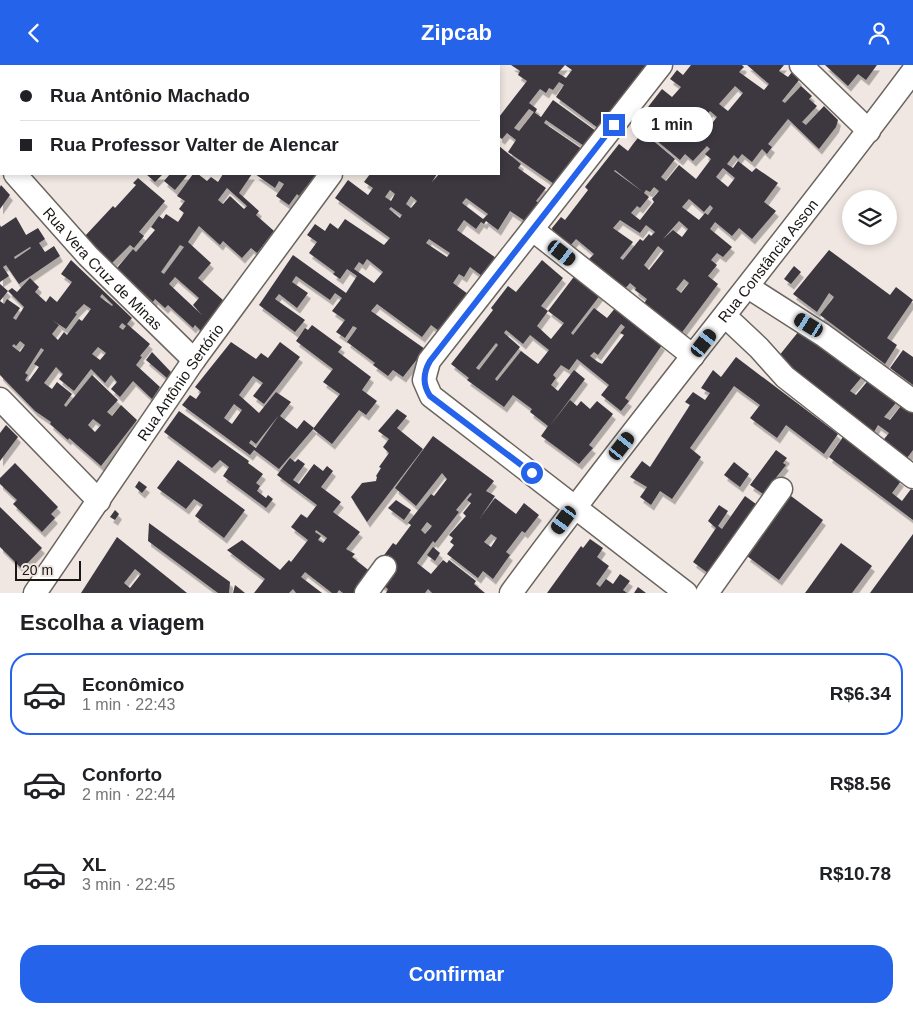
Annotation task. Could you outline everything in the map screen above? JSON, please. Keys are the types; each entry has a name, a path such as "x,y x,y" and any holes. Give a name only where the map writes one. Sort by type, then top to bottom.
{"street":[{"path":"661,65 430,361 424,380 430,396 686,593"},
{"path":"802,65 868,131"},
{"name":"Rua Constância Asson","path":"511,593 575,506 748,287 913,71"},
{"name":"Rua Vera Cruz de Minas","path":"16,175 88,255 194,360"},
{"name":"Rua Antônio Sertório","path":"35,593 194,360 330,175"},
{"path":"533,230 693,357"},
{"path":"748,287 823,335 913,401"},
{"path":"725,316 759,348 785,377 913,477"},
{"path":"0,399 99,501"},
{"path":"707,593 781,489"},
{"path":"366,593 385,567"}],"building":[{"path":"511,65 565,65 648,65 598,128 556,97 564,85 559,82 553,90 549,88 546,93 540,89 529,103 537,109 535,113 541,117 553,100 596,131 584,146 546,120 544,123 582,149 554,184 508,152 516,140 507,133 502,139 500,138 500,116 527,81 518,75 520,71","holes":["565,65 572,70 566,78 558,73","529,109 534,112 519,131 514,128"]},
{"path":"691,65 742,65 744,67 739,72 764,90 769,84 747,65 784,65 779,71 788,77 792,72 799,80 782,101 785,103 801,86 812,96 809,99 817,106 802,122 806,125 824,106 838,120 836,127 819,149 788,119 768,144 772,147 767,154 762,149 752,162 742,154 738,159 734,155 727,164 733,168 738,161 752,172 756,168 778,183 764,202 776,211 752,239 739,228 732,236 715,222 710,229 732,247 723,257 717,253 711,260 717,265 708,276 718,284 680,335 643,305 647,299 635,290 636,288 630,283 623,291 605,276 608,274 598,266 596,269 587,261 594,254 576,239 570,246 553,233 552,228 561,217 565,220 588,190 585,187 619,144 628,151 642,133 634,125 662,89 672,97 681,87 670,79 677,70 683,75","holes":["735,86 743,93 728,111 719,104","710,111 717,117 709,127 702,121","657,117 679,134 684,129 691,134 687,140 683,138","645,131 680,160 685,154 693,161 707,146 710,149 705,154 711,159 696,179 679,165 666,181 661,177 675,159 644,133","723,168 735,178 728,187 716,177","615,170 643,192 614,171","654,187 659,191 652,199 654,202 640,220 631,213 637,206 640,208 649,197 644,193 646,190 650,192","689,199 704,212 710,205 713,208 708,215 705,213 699,220 682,207","620,220 640,233 646,225 655,232 651,236 649,234 643,241 640,239 623,260 620,258 633,242 613,228","679,221 688,229 682,237 673,230 663,239","658,246 664,251 649,270 644,265","684,279 689,283 681,293 676,289"]},
{"path":"825,65 877,65 866,80 858,74 848,86"},
{"path":"500,147 521,164 518,168 546,188 536,201 539,203 525,221 510,211 498,230 486,221 484,224 481,222 476,229 464,220 457,230 496,258 482,276 470,267 464,277 459,274 453,283 468,294 439,331 431,325 422,337 377,304 371,311 425,349 403,377 393,370 388,376 373,365 375,363 347,342 357,328 353,326 345,338 336,332 345,320 332,311 342,298 335,293 330,300 296,276 292,282 308,293 297,308 279,294 275,299 305,320 295,332 259,305 293,255 346,293 357,276 347,269 340,279 333,274 335,272 309,253 317,242 307,235 315,224 325,231 330,223 338,229 345,219 384,245 390,238 335,198 348,180 368,195 373,188 364,182 369,175 436,175 432,182 438,175 500,175","holes":["390,190 395,194 391,201 385,197","411,196 417,201 411,208 406,204","466,198 488,214 483,219 462,203","391,207 402,215 400,218 389,209","429,239 450,253 447,257 426,243","367,259 383,272 374,283 354,269 359,262 363,265"]},
{"path":"147,175 162,175 155,182"},
{"path":"169,175 187,175 175,190 164,181"},
{"path":"192,175 199,175 207,181 211,177 218,182 222,175 251,175 239,193 259,211 256,215 274,231 257,253 251,248 242,258 223,241 220,245 199,226 188,242 211,263 198,278 223,300 201,331 195,325 193,328 168,305 165,308 155,299 153,302 117,268 133,249 136,252 155,230 151,227 159,216 163,219 166,214 178,222 184,213 179,209 185,201 177,196","holes":["227,188 247,206 244,209 230,196 223,204 218,200","180,245 184,247 164,274 161,272","175,277 199,298 193,305 202,315 169,284"]},
{"path":"256,175 315,175 299,196 297,194 289,205 276,196 284,184 279,181 275,188"},
{"path":"138,178 165,201 139,232 144,236 134,248 130,245 112,263 85,236 113,206 115,208 136,185 133,183"},
{"path":"1,185 10,195 0,209 0,187"},
{"path":"16,217 26,235 38,228 45,239 39,243 45,252 54,246 60,256 19,284 6,265 3,267 9,276 0,282 0,225 1,227","holes":["31,248 15,259 14,257"]},
{"path":"829,250 890,295 896,287 913,300 887,338 897,345 885,364 820,315 834,297 829,293 817,312 793,294"},
{"path":"71,260 132,318 127,324 150,344 140,356 142,357 136,365 160,387 152,399 133,381 120,397 111,389 117,382 111,375 105,383 91,369 74,391 59,379 63,374 56,367 44,383 52,389 57,382 72,394 64,405 66,407 92,375 118,400 107,412 112,416 121,405 137,420 101,466 69,438 68,440 50,424 51,422 35,411 0,375 0,301 4,304 7,299 20,308 13,318 16,320 24,307 8,291 12,288 17,292 30,278 39,287 35,292 46,302 50,296 57,302 72,282 61,274","holes":["102,294 113,305 112,306 100,297","84,304 91,309 82,321 79,319 67,335 64,332 58,340 52,334 59,325 52,320 66,329 77,314 75,313","122,323 126,326 123,330 119,327","20,341 25,345 20,352 12,346 14,344 16,346","98,347 106,353 100,360 92,354","41,348 44,350 34,364 39,367 28,382 25,380 28,375 25,373","93,419 101,425 95,432 88,425"]},
{"path":"542,260 563,278 541,306 548,311 576,274 601,294 571,333 573,335 594,308 607,318 616,307 662,345 625,398 629,401 621,411 601,395 609,385 577,359 569,370 561,365 553,375 556,378 551,385 558,391 574,370 585,379 549,427 570,400 577,406 581,401 590,409 597,401 613,414 589,445 593,448 579,464 541,436 548,426 530,412 532,409 513,395 504,407 467,380 469,378 451,364 493,310 491,308 508,286 516,292","holes":["548,311 564,323 551,339 537,326","621,324 625,327 620,333 624,335 602,364 590,356 594,352 598,355","506,330 523,344 530,335 549,350 538,364 521,351 497,381 495,379 520,347 504,333","496,343 498,345 479,370 476,368"]},
{"path":"794,266 801,272 791,284 784,279"},
{"path":"0,284 8,291 0,301"},
{"path":"312,325 342,347 338,352 371,377 362,390 377,401 366,415 359,410 332,444 313,429 340,394 323,382 333,369 296,341 305,328 308,330"},
{"path":"803,326 866,372 850,391 856,395 871,377 900,398 884,417 890,420 904,402 913,408 913,450 904,462 880,444 889,433 878,425 871,437 774,362"},
{"path":"231,342 256,359 261,353 268,358 280,342 300,357 264,404 253,396 263,383 253,376 239,395 259,413 276,392 291,402 280,416 297,429 304,420 314,428 279,469 254,450 250,455 182,405 190,395 196,399 201,392 195,387","holes":["234,404 242,410 232,424 224,418","279,415 256,448 249,443 251,440 256,444"]},
{"path":"903,350 913,357 913,385 890,368"},
{"path":"152,352 171,372 167,378 146,360"},
{"path":"736,357 838,434 824,454 786,425 777,438 750,418 760,405 734,386 690,448 701,457 672,499 660,491 651,505 640,497 647,487 630,477 642,461 650,467 690,405 685,402 693,392 705,400 710,393 701,388 713,370 721,377"},
{"path":"397,409 407,416 397,428 423,449 367,522 351,497 362,483 376,481 376,476 381,468 379,467 389,453 383,447 389,439 378,431"},
{"path":"179,411 249,461 248,463 263,474 256,483 260,486 257,491 266,498 268,495 273,499 266,508 223,476 229,467 220,460 212,468 164,432"},
{"path":"6,425 18,437 0,461 0,433"},
{"path":"433,436 494,481 486,491 495,496 480,518 495,498 516,514 524,503 539,515 525,533 522,531 506,552 510,555 493,579 483,571 478,578 447,554 454,545 450,542 453,538 449,535 466,516 463,513 471,503 467,500 472,494 470,493 456,510 459,512 435,543 433,541 417,563 431,574 443,560 447,563 449,560 476,581 474,584 485,593 432,593 428,589 425,593 386,593 388,589 381,584 379,562 393,543 396,545 411,525 408,523 431,494 434,496 447,479 442,473 416,506 395,488","holes":["427,522 432,526 425,534 421,530","491,534 497,538 491,547 484,542"]},
{"path":"843,437 901,481 892,493 902,501 911,489 913,490 913,520 829,457"},
{"path":"776,450 787,458 783,463 786,465 763,494 750,485"},
{"path":"290,458 295,462 298,459 305,464 293,480 299,484 314,464 323,471 327,466 333,471 321,487 341,502 333,512 360,532 346,549 355,554 352,557 372,573 357,593 343,593 339,590 337,593 332,593 305,572 301,577 322,593 296,593 293,589 289,593 254,593 265,579 227,550 242,540 280,570 289,560 291,562 308,540 291,527 301,514 307,518 317,505 277,475","holes":["316,530 327,538 323,543 318,540 321,536 315,532"]},
{"path":"178,460 245,510 224,538 195,516 203,505 194,499 186,509 157,488"},
{"path":"734,462 749,474 740,487 724,475"},
{"path":"15,463 58,507 51,514 55,518 42,532 13,504 17,500 0,484 0,478"},
{"path":"139,481 147,487 142,493 135,487"},
{"path":"745,496 756,504 708,573 693,562 716,528 708,521 719,505 728,511 718,526 722,529"},
{"path":"791,496 823,520 779,580 747,556"},
{"path":"396,500 411,510 404,520 388,508"},
{"path":"0,507 42,548 22,569 0,547"},
{"path":"115,510 119,514 115,520 110,517"},
{"path":"149,523 230,582 229,593 218,593 148,541"},
{"path":"913,534 913,593 870,593"},
{"path":"117,537 187,593 81,593","holes":["135,569 141,574 130,588 124,583"]},
{"path":"590,539 603,548 597,557 609,566 596,584 600,587 606,579 613,584 620,574 630,581 623,590 627,593 547,593 581,546 583,548"},
{"path":"841,543 872,566 852,593 805,593"},
{"path":"433,547 440,553 435,561 427,555"},
{"path":"235,585 245,593 233,593"},
{"path":"638,587 646,593 634,593"}],"route":[{"path":"532,473 430,396 424,384 425,373 430,361 614,125"}]}
